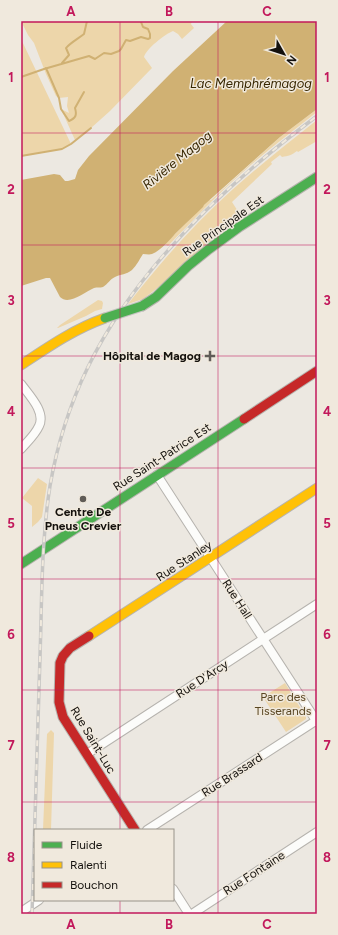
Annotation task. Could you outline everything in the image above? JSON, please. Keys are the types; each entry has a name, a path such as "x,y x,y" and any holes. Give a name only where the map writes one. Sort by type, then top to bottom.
{"street":[{"name":"Rue Principale Est","path":"21,366 67,334 86,325 142,306 158,296 186,268 219,241 317,177"},
{"name":"Rue Saint-Patrice Est","path":"21,564 317,371"},
{"path":"21,384 36,406 40,413 41,419 38,428 21,449"},
{"name":"Rue Hall","path":"157,475 317,721"},
{"name":"Rue Stanley","path":"64,654 70,648 317,488"},
{"name":"Rue D'Arcy","path":"87,754 317,604"},
{"name":"Rue Saint-Luc","path":"64,654 60,663 59,706 67,724 134,829"},
{"name":"Rue Brassard","path":"149,829 317,721"},
{"name":"Rue Fontaine","path":"190,914 317,832"},
{"path":"174,890 190,914"},
{"path":"21,912 38,901"}],"green space":[{"path":"21,21 192,21 191,24 194,28 182,39 173,31 161,38 152,46 144,57 152,68 110,111 75,140 61,109 69,113 67,106 68,97 59,98 56,96 34,43"},
{"path":"21,39 71,144 62,149 21,156"},
{"path":"317,109 317,112 233,181 168,246 165,244 209,200 211,200 280,137"},
{"path":"317,120 317,141 298,152 297,151 282,157 280,155 271,162 272,164 232,202 241,216 224,228 225,230 219,233 160,286 143,299 128,304 152,274 204,216 274,154"},
{"path":"98,300 102,301 103,303 102,309 57,328 60,325"},
{"path":"38,478 47,484 42,517 32,527 32,506 22,498"},
{"name":"Parc des Tisserands","path":"285,683 306,717 306,719 286,732 263,697"},
{"path":"51,730 54,733 51,829 43,829 47,734"}],"water":[{"name":"Lac Memphrémagog","path":"227,21 317,21 317,109 280,137 204,205 163,247 152,254 143,254 130,272 113,278 103,287 94,288 68,300 60,297 50,278 21,286 21,180 54,174 60,175 65,181 75,179 78,170 89,156 173,71"}],"waterway":[{"path":"62,63 69,55 66,48 84,34 87,21"},
{"path":"21,77 89,56 95,59 104,53 111,54 119,51 126,40 130,41 141,37 148,39 150,38 150,34 148,29 143,27 142,21"},
{"path":"46,68 59,98 61,109 69,121 75,116 75,108 84,92"},
{"path":"21,156 62,149 71,144 91,128"}],"railway":[{"path":"34,829 42,572 47,507 60,440 81,381 108,330 132,294 188,228 251,169 317,116"},
{"path":"32,914 34,846"}],"traffic: fast":[{"path":"142,306 156,297 188,266 209,249 239,227 317,177"},
{"path":"105,318 142,306"},
{"path":"21,564 244,419"}],"traffic: slow":[{"path":"21,365 72,333 105,318"},
{"path":"89,636 317,488"}],"traffic: jam":[{"path":"244,419 317,371"},
{"path":"89,636 70,648 63,656 60,663 59,702 63,717 134,829"}],"place":[{"name":"Hôpital de Magog","path":"210,356"},
{"name":"Centre De Pneus Crevier","path":"83,499"}],"water label":[{"name":"Rivière Magog","path":"177,160"}]}
